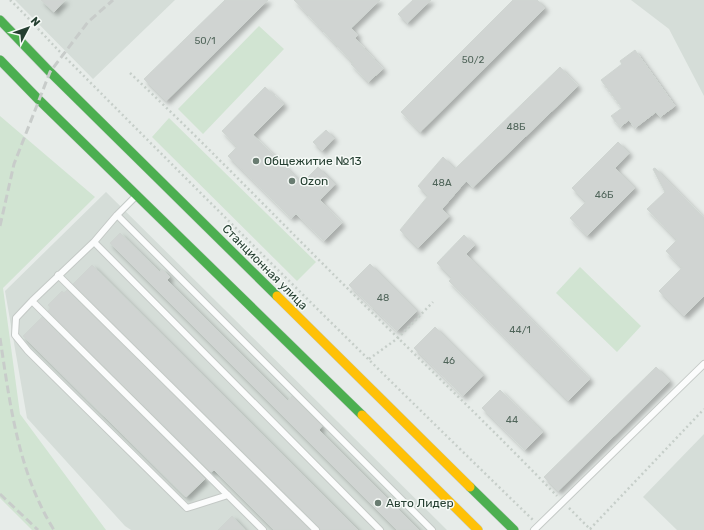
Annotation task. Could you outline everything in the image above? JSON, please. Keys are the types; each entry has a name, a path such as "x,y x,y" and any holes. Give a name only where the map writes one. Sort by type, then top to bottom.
{"main road":[{"name":"Станционная улица","path":"0,20 50,72 514,530"},
{"path":"0,60 136,196 478,530"}],"lane":[{"path":"136,196 117,215 94,242 32,300 16,318 15,336 187,508 228,495"},
{"path":"117,215 432,530"},
{"path":"94,242 380,530"},
{"path":"58,276 316,530"},
{"path":"32,300 263,530"},
{"path":"536,528 704,364"}],"path":[{"path":"10,0 63,55 369,359 536,528"},
{"path":"130,73 398,338 469,406 590,530 704,408"},
{"path":"369,359 398,338 433,302"}],"shaded area":[{"path":"15,0 175,0 93,79"},
{"path":"631,0 704,0 704,96 669,29"},
{"path":"106,192 447,530 131,530 125,526 27,418 5,291"},
{"path":"704,434 704,530 677,530 643,497"}],"green space":[{"path":"259,26 284,49 203,134 178,109"},
{"path":"0,116 95,197 3,288 20,414 106,530 32,530 0,498"},
{"path":"169,118 316,262 297,281 152,137"},
{"path":"580,267 641,326 617,352 556,293"}],"building":[{"path":"41,0 65,0 54,12"},
{"path":"225,0 268,0 166,101 144,79"},
{"path":"294,0 380,0 351,28 358,35 355,38 383,69 368,82 351,64 353,63"},
{"path":"413,0 431,0 407,23 398,14"},
{"path":"513,0 537,0 545,8 420,132 401,112"},
{"path":"635,50 675,106 660,117 656,112 635,128 629,120 620,127 611,116 622,108 601,80 622,64 620,61"},
{"path":"560,67 578,86 473,187 466,181 442,209 449,216 418,248 400,230 428,196 418,186 443,157 455,169"},
{"name":"Общежитие №13","path":"265,87 284,104 253,135 302,183 318,167 335,184 320,200 342,223 324,241 296,214 291,218 228,156 237,147 222,131"},
{"path":"326,130 334,138 322,151 313,142"},
{"path":"618,142 629,153 615,168 635,188 587,236 570,218 586,202 572,188"},
{"path":"655,168 704,218 704,296 684,316 659,291 682,268 666,251 677,240 647,209 665,192 653,169"},
{"path":"120,233 160,272 162,269 170,277 167,280 288,401 292,396 322,426 319,430 419,530 397,530 110,243"},
{"path":"464,235 475,245 466,254 590,379 568,401 449,281 452,278 437,263"},
{"path":"370,264 417,311 397,331 349,285"},
{"path":"92,265 358,530 320,530 319,527 73,284"},
{"path":"67,290 310,530 274,530 214,470 211,472 48,311 51,308 48,305 62,291 64,293"},
{"path":"42,317 205,479 186,497 23,336"},
{"path":"435,327 483,375 463,396 414,348"},
{"path":"656,367 670,381 558,491 544,477"},
{"path":"500,390 543,432 525,450 482,408"},
{"path":"232,516 245,530 218,530"}],"railway":[{"path":"0,226 14,164 50,72 88,22 113,0"},
{"path":"0,338 17,437 32,485 54,530"},
{"path":"0,494 38,530"}],"traffic: fast":[{"path":"0,20 50,72 277,296"},
{"path":"0,60 39,100 362,415"},
{"path":"470,487 514,530"}],"traffic: slow":[{"path":"277,296 470,487"},
{"path":"362,415 478,530"}],"place":[{"name":"Общежитие №13","path":"256,161"},
{"name":"Ozon","path":"292,181"},
{"name":"Авто Лидер","path":"378,503"}]}
